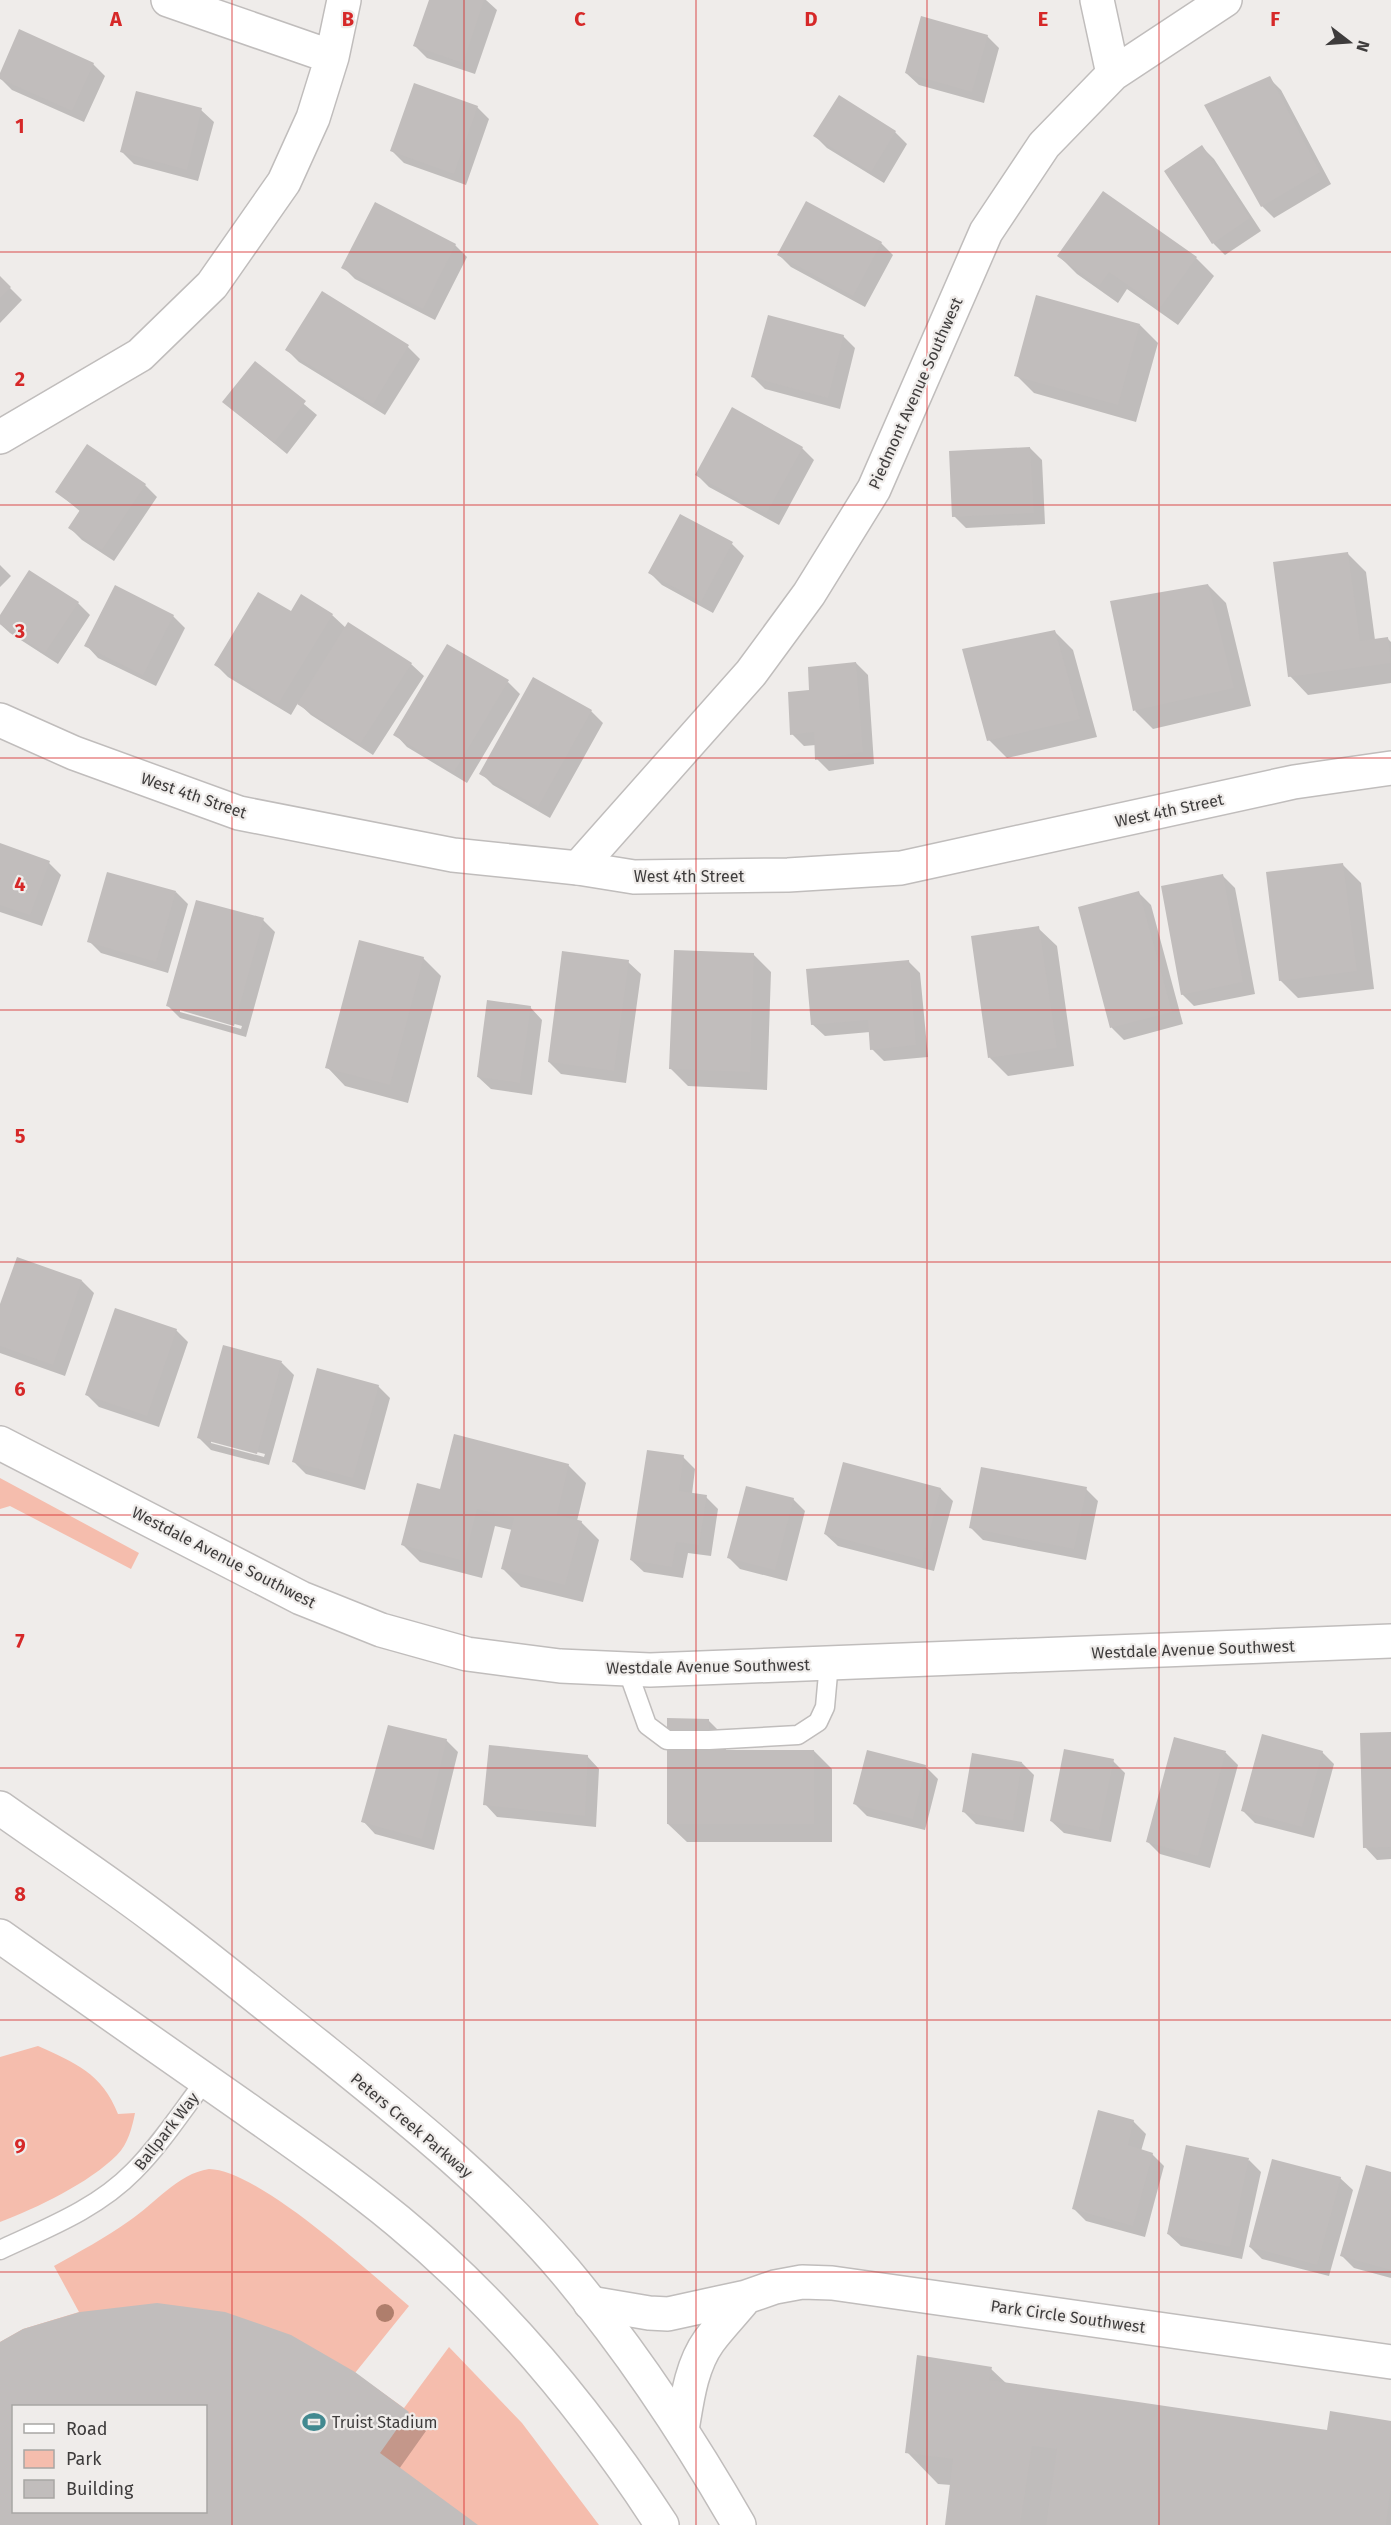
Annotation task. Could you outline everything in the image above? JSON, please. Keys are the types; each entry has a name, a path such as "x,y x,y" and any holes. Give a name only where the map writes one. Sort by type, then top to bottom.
{"street":[{"path":"168,0 332,57"},
{"path":"0,437 140,355 212,285 284,182 313,118 332,57 344,0"},
{"path":"1097,0 1113,74"},
{"name":"Piedmont Avenue Southwest","path":"578,868 751,674 809,594 874,489 986,232 1044,145 1113,74 1225,0"},
{"name":"West 4th Street","path":"0,720 74,753 239,813 453,855 578,868 634,877 788,875 901,868 1294,782 1391,768"},
{"name":"Westdale Avenue Southwest","path":"0,1443 301,1598 381,1630 467,1654 560,1666 650,1670 1391,1641"},
{"name":"Peters Creek Parkway","path":"0,1808 165,1925 402,2112 511,2213 564,2271 641,2371 704,2463 739,2525"},
{"path":"0,1936 346,2180 399,2222 453,2271 558,2381 602,2437 662,2525"},
{"name":"Park Circle Southwest","path":"590,2303 668,2314 746,2298 802,2282 832,2283 1391,2362"},
{"path":"682,2430 693,2375 700,2357 709,2341 746,2298"}],"lane":[{"path":"627,1669 647,1725 667,1740 709,1740 798,1735 819,1722 825,1707 829,1663"},
{"name":"Ballpark Way","path":"0,2250 72,2217 134,2172 158,2144 205,2080"}],"green space":[{"path":"0,1478 139,1553 131,1569 10,1506 0,1509"},
{"path":"38,2046 86,2071 104,2088 118,2114 135,2113 134,2119 124,2146 117,2155 92,2175 62,2194 0,2222 0,2057"},
{"path":"209,2169 230,2174 256,2186 284,2204 341,2248 409,2306 355,2373 404,2408 449,2347 522,2423 599,2525 0,2525 0,2342 23,2329 79,2312 54,2266 120,2227 187,2177"}],"building":[{"path":"429,0 484,0 463,63 413,46"},
{"path":"921,16 988,35 972,92 905,73"},
{"path":"19,29 94,63 72,111 0,79 0,73"},
{"path":"1270,76 1320,172 1261,207 1204,105"},
{"path":"414,83 478,106 454,174 390,151"},
{"path":"136,91 202,108 187,170 120,152"},
{"path":"839,95 896,131 871,172 813,136"},
{"path":"1202,145 1250,218 1212,244 1164,171"},
{"path":"1103,191 1197,257 1160,308 1109,272 1099,286 1057,256"},
{"path":"806,201 882,242 853,296 777,255"},
{"path":"375,202 456,244 423,309 341,268"},
{"path":"0,276 11,287 0,298"},
{"path":"322,291 409,345 373,404 285,350"},
{"path":"1036,295 1140,324 1118,405 1014,376"},
{"path":"768,315 844,335 828,398 751,377"},
{"path":"255,361 306,401 274,443 222,402"},
{"path":"732,407 803,447 766,514 695,475"},
{"path":"87,444 146,484 102,550 68,528 80,510 55,492"},
{"path":"1030,447 1034,513 952,517 949,451"},
{"path":"680,514 733,542 701,602 648,573"},
{"path":"1348,552 1360,641 1388,637 1391,663 1288,677 1273,562"},
{"path":"29,570 79,602 45,653 0,624 0,615"},
{"path":"1208,584 1234,688 1133,711 1110,601"},
{"path":"115,585 174,615 143,675 84,646"},
{"path":"258,592 291,611 301,594 333,614 278,704 214,665"},
{"path":"348,622 412,663 360,744 297,704"},
{"path":"1055,630 1080,719 987,741 962,649"},
{"path":"447,644 509,680 454,772 393,735"},
{"path":"856,662 863,752 815,760 814,732 790,735 788,692 809,690 808,667"},
{"path":"533,677 592,710 538,807 479,774"},
{"path":"0,843 50,861 30,915 0,905"},
{"path":"1343,863 1357,971 1279,981 1266,872"},
{"path":"107,872 176,891 156,962 87,942"},
{"path":"1223,874 1243,982 1181,995 1161,886"},
{"path":"1139,891 1172,1012 1110,1028 1078,907"},
{"path":"196,900 264,918 234,1026 166,1006"},
{"path":"1039,926 1057,1048 988,1058 971,936"},
{"path":"359,940 424,957 390,1085 325,1068"},
{"path":"674,950 754,953 750,1072 669,1069"},
{"path":"562,951 629,960 614,1071 548,1062"},
{"path":"909,960 916,1045 870,1050 868,1020 811,1025 806,969"},
{"path":"487,1000 531,1006 520,1083 477,1077"},
{"path":"17,1257 82,1280 53,1365 0,1346 0,1304"},
{"path":"115,1308 177,1329 147,1416 85,1395"},
{"path":"223,1345 282,1361 257,1454 197,1438"},
{"path":"317,1368 379,1385 353,1478 292,1462"},
{"path":"454,1434 569,1464 557,1515 582,1521 565,1585 501,1569 514,1518 477,1509 464,1561 401,1545 417,1483 440,1489"},
{"path":"647,1450 684,1455 679,1491 707,1495 699,1545 676,1542 672,1567 630,1560"},
{"path":"843,1462 941,1488 922,1560 824,1534"},
{"path":"981,1467 1087,1487 1074,1549 969,1528"},
{"path":"746,1486 794,1498 775,1570 727,1558"},
{"path":"667,1718 709,1719 709,1750 814,1750 814,1824 667,1824"},
{"path":"388,1725 447,1739 422,1839 361,1822"},
{"path":"1391,1732 1391,1847 1363,1848 1360,1733"},
{"path":"1262,1734 1323,1751 1302,1827 1241,1811"},
{"path":"1174,1737 1226,1751 1198,1856 1146,1842"},
{"path":"489,1745 588,1755 585,1816 483,1805"},
{"path":"1064,1749 1114,1759 1099,1831 1050,1821"},
{"path":"867,1750 926,1765 913,1819 853,1804"},
{"path":"972,1753 1022,1762 1013,1821 962,1812"},
{"path":"1098,2110 1134,2120 1128,2145 1153,2153 1133,2226 1072,2209"},
{"path":"1186,2145 1249,2158 1230,2247 1167,2234"},
{"path":"1272,2159 1341,2177 1317,2265 1249,2247"},
{"path":"1366,2165 1391,2172 1391,2270 1340,2256"},
{"name":"Truist Stadium","path":"157,2303 225,2312 291,2335 355,2372 409,2412 380,2453 478,2525 0,2525 0,2342 23,2329 80,2312"},
{"path":"917,2355 992,2367 989,2380 1327,2430 1330,2411 1391,2421 1391,2485 1386,2525 1046,2525 1057,2449 1032,2446 1020,2525 945,2525 953,2459 905,2453"}],"place":[{"name":"Truist Stadium","path":"314,2422"}]}
